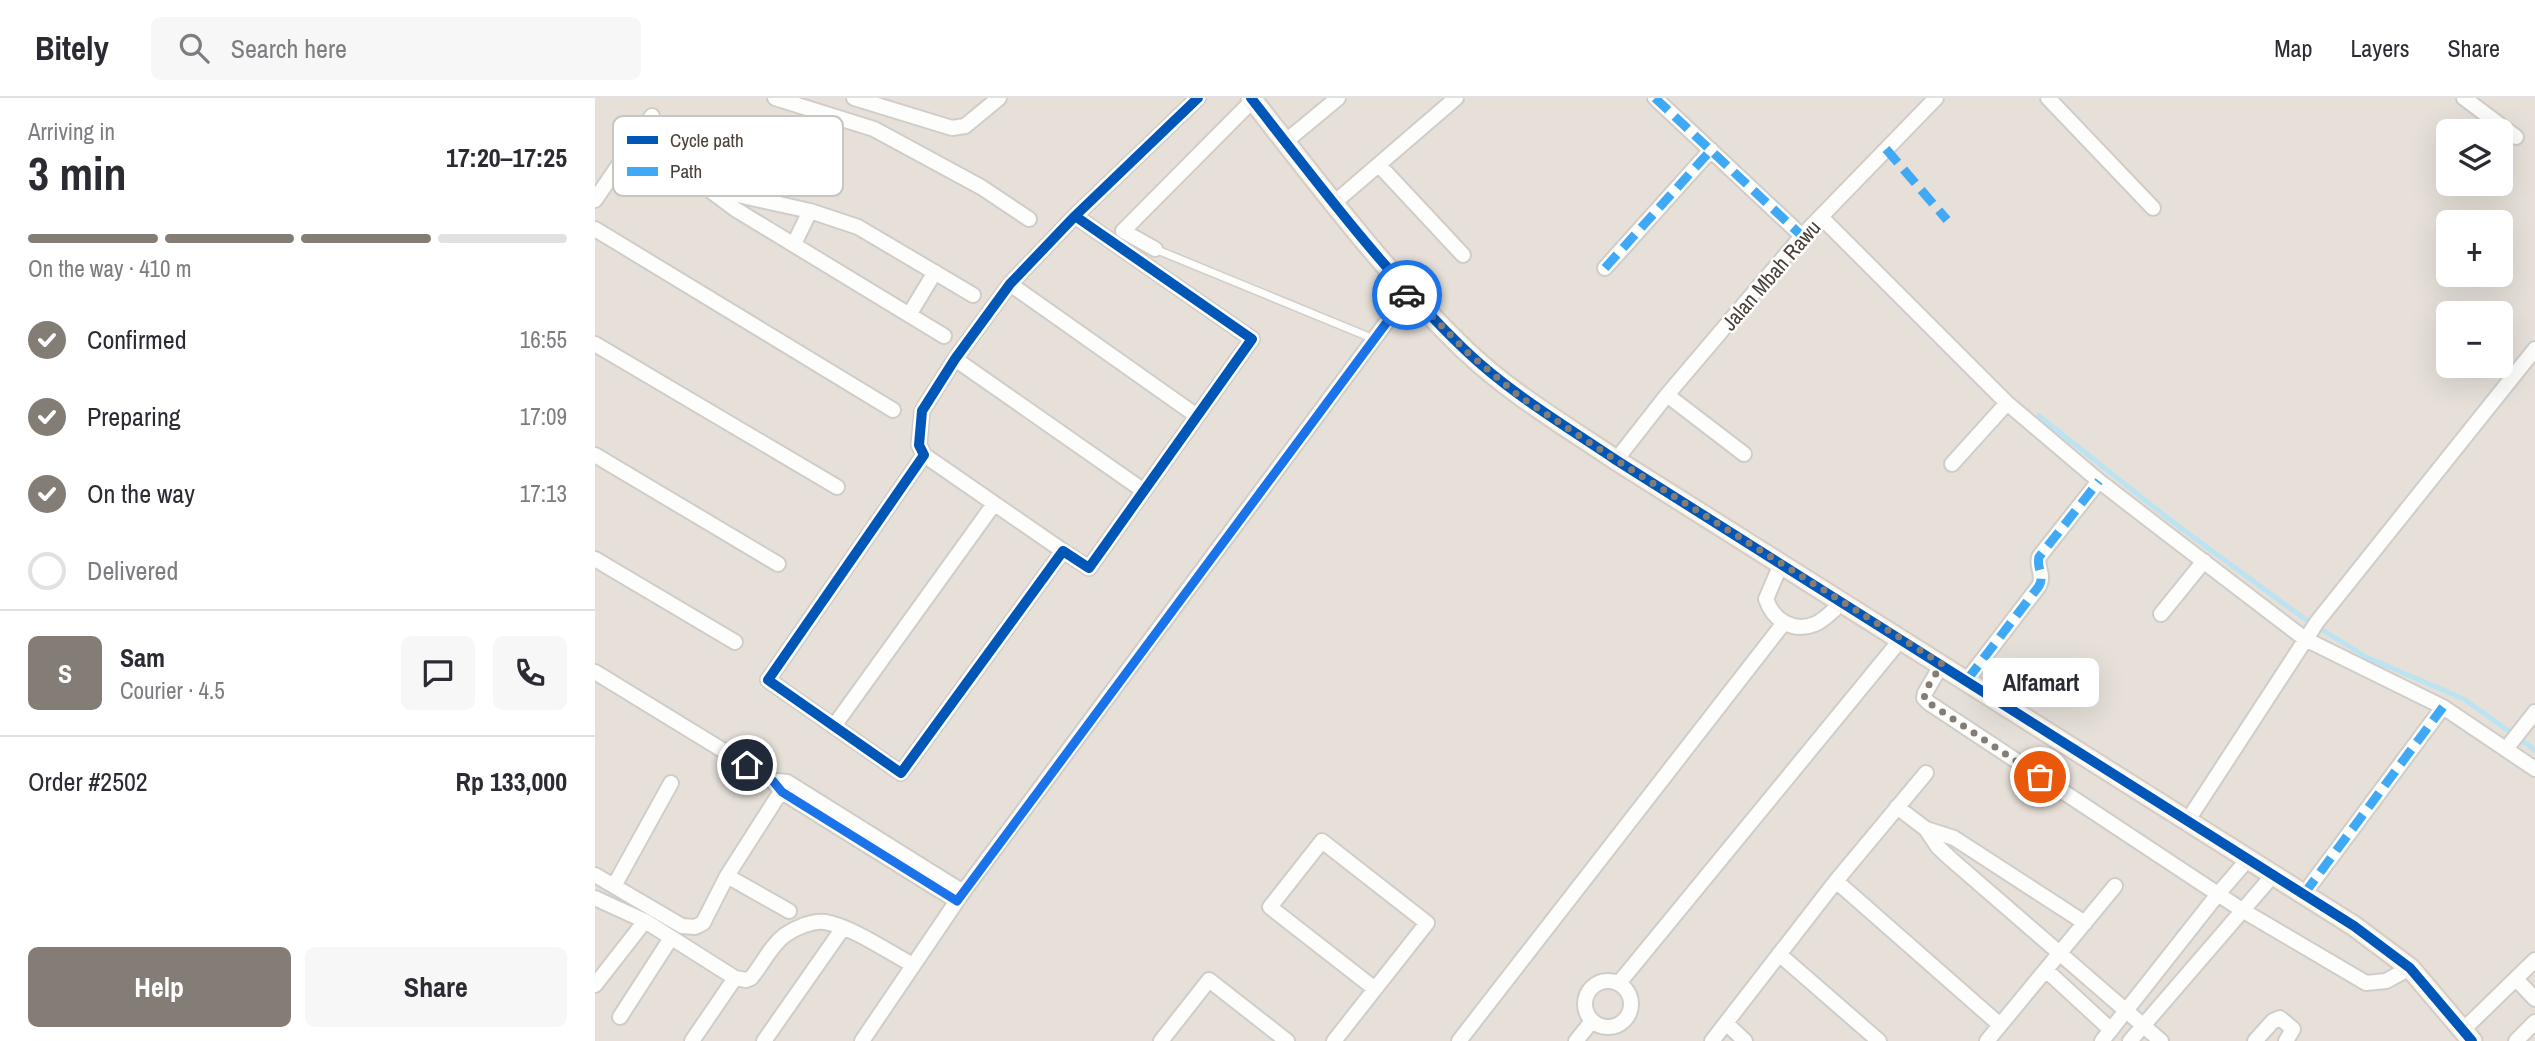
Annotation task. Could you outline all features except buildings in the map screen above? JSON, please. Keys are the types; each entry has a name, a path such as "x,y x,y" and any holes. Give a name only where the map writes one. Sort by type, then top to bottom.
{"street":[{"path":"775,98 832,116"},
{"path":"855,98 952,128 965,126 999,98"},
{"path":"1075,216 1252,340 1089,568 924,456 919,445 922,411 955,359 1010,284 1075,216 1198,98"},
{"path":"1285,142 1338,98"},
{"path":"1334,203 1456,98"},
{"path":"1655,98 1708,153 1802,236"},
{"name":"Jalan Mbah Rawu","path":"1616,460 1667,395 1802,236 1936,98"},
{"path":"2048,98 2153,208"},
{"path":"2464,98 2516,137"},
{"path":"1155,249 1123,230 1252,99 1409,292 1467,352 1519,396 2354,926 2410,968 2467,1036 2515,979 2535,960"},
{"path":"843,119 874,129 981,187 1030,219"},
{"path":"1605,268 1708,153"},
{"path":"1379,165 1463,255"},
{"path":"595,200 613,174"},
{"path":"718,196 944,336"},
{"path":"743,196 810,211 858,227 973,295"},
{"path":"794,244 810,211"},
{"path":"1821,217 2007,403 2099,481 2204,561 2311,631 2507,747 2535,769"},
{"path":"595,229 893,411"},
{"path":"909,315 935,272"},
{"path":"1010,284 1197,416"},
{"path":"862,1041 960,896 1409,292"},
{"path":"595,344 837,487"},
{"path":"2188,820 2311,631 2535,349"},
{"path":"955,359 1144,491"},
{"path":"1667,395 1744,454"},
{"path":"1952,464 2007,403"},
{"path":"595,455 778,564"},
{"path":"924,456 768,680 901,774 1063,551"},
{"path":"1967,680 2039,586 2042,575 2039,558 2099,481"},
{"path":"834,726 994,503"},
{"path":"595,559 735,642"},
{"path":"2161,614 2204,561"},
{"path":"1781,564 1766,599 1774,616 1783,624 1815,624 1842,603"},
{"path":"1459,1041 1783,624"},
{"path":"1619,983 1902,638"},
{"path":"1942,664 1925,693 1924,698 1929,703 2242,910 2366,983 2386,981 2410,968"},
{"path":"595,672 960,896"},
{"path":"2304,894 2442,707"},
{"path":"2507,747 2534,715"},
{"path":"1712,1041 1836,881 1926,773"},
{"path":"614,886 671,783"},
{"path":"595,875 682,926 703,923 727,876 781,785"},
{"path":"1897,807 1926,830 1952,860 2161,1041"},
{"path":"1926,830 1954,838 2085,923"},
{"path":"1334,1041 1375,989 1427,923 1322,841 1270,906 1375,989"},
{"path":"2046,970 2107,1035 2249,858"},
{"path":"2130,1041 2274,874"},
{"path":"727,876 789,911"},
{"path":"1836,881 2000,1025"},
{"path":"1987,1041 2115,886"},
{"path":"595,898 645,921 735,978 751,978 784,935 800,926 823,921 843,928 913,965"},
{"path":"595,985 645,921"},
{"path":"764,1041 843,928"},
{"path":"620,1017 671,938"},
{"path":"1779,954 1879,1041"},
{"path":"692,1041 735,978"},
{"path":"2515,979 2535,999"},
{"path":"1161,1041 1209,980 1287,1041"},
{"path":"1600,981 1619,983 1628,991 1632,1001 1630,1012 1624,1021 1614,1026 1602,1026 1592,1021 1585,1004 1592,986 1600,981"},
{"path":"2255,1041 2273,1021 2280,1018 2293,1029 2286,1041"},
{"path":"1576,1041 1592,1021"},
{"path":"2516,1041 2535,1022"},
{"path":"1726,1023 1745,1041"}],"lane":[{"path":"1155,249 1374,339"}],"shaded area":[{"path":"595,98 2535,98 2535,1041 595,1041"}],"waterway":[{"path":"2039,416 2174,523 2302,617 2366,657 2464,699 2535,750"}],"marked path":[{"path":"1655,98 1802,236"},
{"path":"1886,149 1947,220"},
{"path":"1605,268 1711,150"},
{"path":"1967,680 2039,586 2039,557 2099,481"},
{"path":"2304,894 2443,707"}],"cycle path":[{"path":"1075,216 1252,339 1089,568 1063,551 901,773 768,680 924,455 919,445 922,411 955,359 1010,284 1075,216 1198,98"},
{"path":"1251,98 1354,228 1408,291 1465,350 1500,380 1616,460 2354,926 2410,968 2472,1041"}],"way so far":[{"path":"1407,295 1409,292 1467,352 1519,396 1616,460 1942,664 1927,688 1924,698 1926,701 2040,777"}],"place":[{"name":"Alfamart","path":"2040,777"}],"route":[{"path":"747,765 773,781 782,792 957,901 1407,295"}]}
